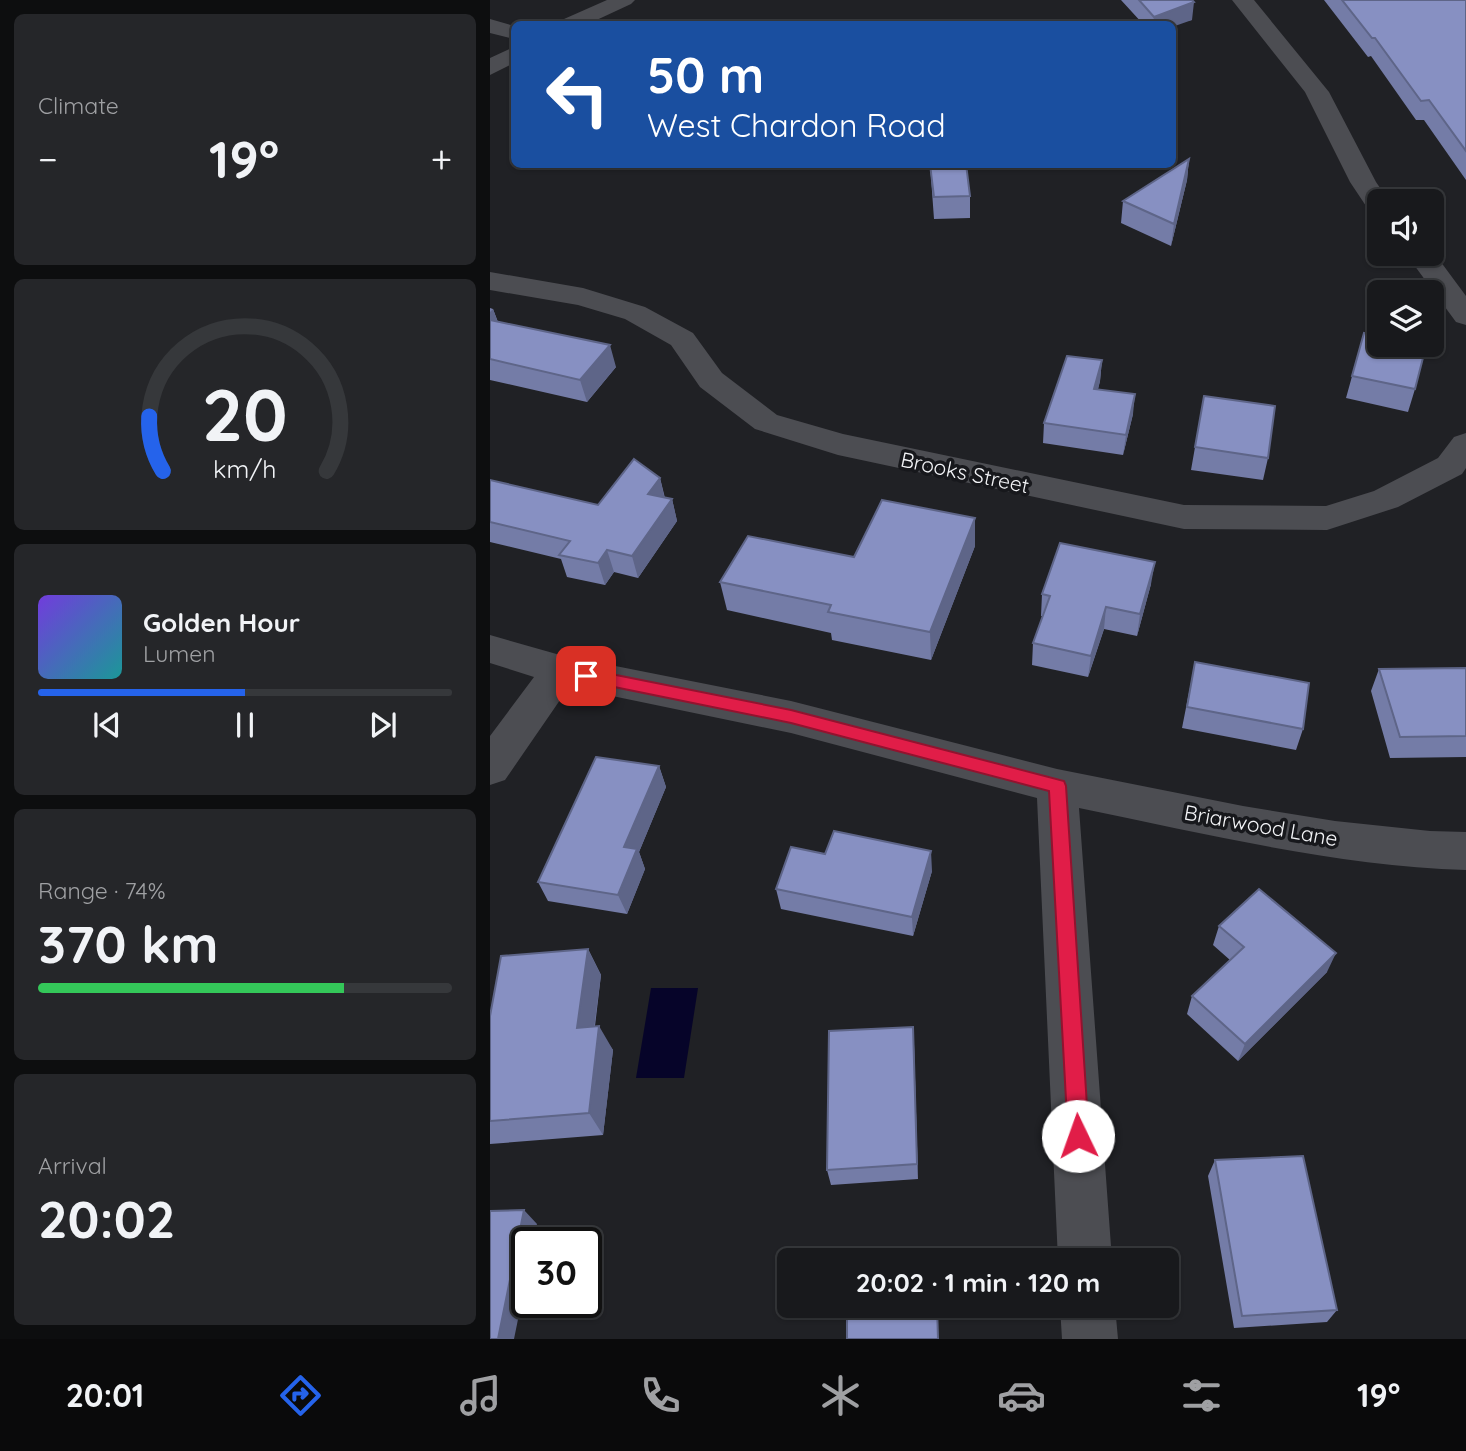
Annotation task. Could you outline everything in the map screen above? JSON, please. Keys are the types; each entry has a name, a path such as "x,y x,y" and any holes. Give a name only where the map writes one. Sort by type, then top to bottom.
{"street":[{"path":"578,21 624,0"},
{"path":"1243,0 1276,37 1319,94 1367,189"},
{"path":"490,26 511,32"},
{"path":"490,68 511,56"},
{"path":"1429,266 1466,316"},
{"name":"Brooks Street","path":"490,281 583,298 635,313 682,340 711,380 766,422 838,444 1184,517 1327,518 1386,499 1450,466 1466,444"},
{"name":"Briarwood Lane","path":"490,649 560,670 791,717 1058,786 1242,824 1335,839 1430,850 1466,850"},
{"path":"490,768 560,670"},
{"path":"1058,786 1084,1248"},
{"path":"1089,1318 1090,1339"}],"water":[{"path":"651,988 698,988 684,1078 636,1078"}],"building":[{"path":"1139,0 1192,0 1194,2 1154,17"},
{"path":"1342,0 1466,0 1466,151 1429,100 1421,101 1375,38 1372,38"},
{"path":"1189,159 1174,224 1123,201 1176,168"},
{"path":"930,168 966,168 970,196 934,197"},
{"path":"490,320 610,345 580,380 490,359"},
{"path":"1364,333 1367,334 1367,357 1423,357 1415,389 1352,376"},
{"path":"1067,356 1102,360 1094,389 1135,394 1126,435 1044,423"},
{"path":"1204,396 1275,406 1268,458 1195,447"},
{"path":"634,459 660,478 648,494 672,499 632,556 607,550 598,563 559,555 570,541 490,522 490,480 598,505"},
{"path":"882,500 975,518 930,632 828,612 831,605 720,582 748,536 854,557"},
{"path":"1060,543 1155,562 1140,614 1106,607 1091,656 1033,643 1050,596 1042,594"},
{"path":"1195,662 1309,683 1303,729 1187,707"},
{"path":"1466,668 1466,736 1400,737 1379,669"},
{"path":"596,757 659,766 624,847 637,849 618,895 538,882"},
{"path":"834,831 931,851 912,917 776,889 791,847 825,854"},
{"path":"1259,889 1336,953 1245,1044 1192,996 1244,947 1219,926"},
{"path":"588,949 577,1028 599,1026 589,1113 490,1121 490,1016 501,956"},
{"path":"913,1027 917,1164 827,1170 829,1031"},
{"path":"1303,1156 1337,1310 1242,1316 1215,1160"},
{"path":"524,1210 521,1227 511,1227 511,1274 498,1339 490,1339 490,1211"},
{"path":"847,1318 937,1318 938,1339 847,1339"}],"route":[{"path":"586,676 791,717 1058,786 1078,1136"}]}
